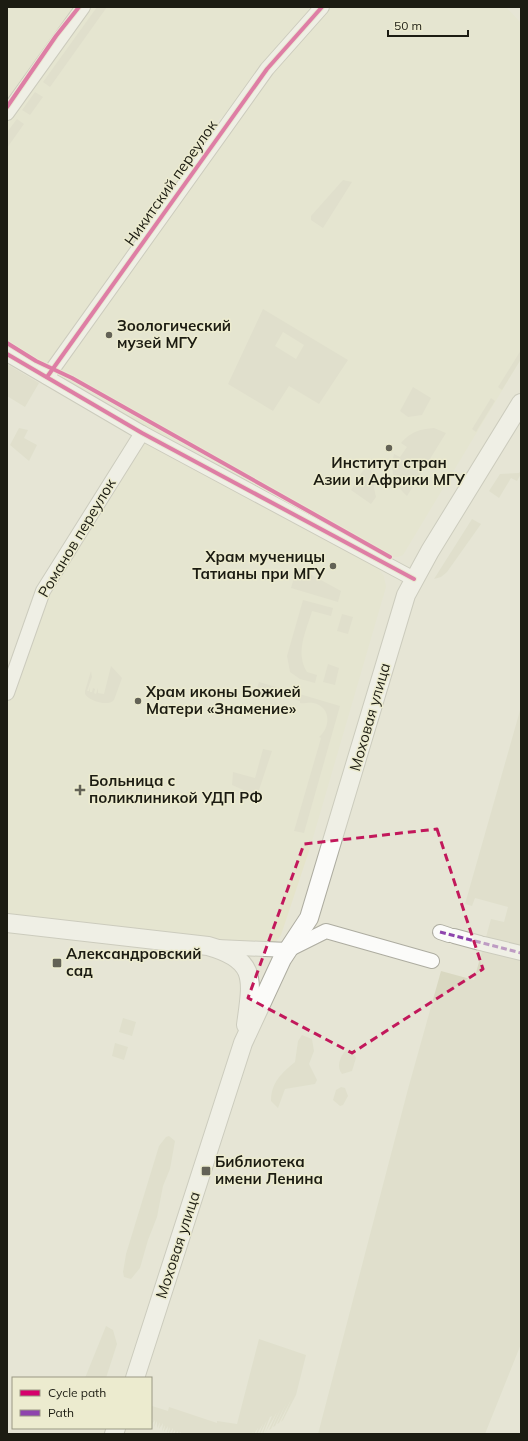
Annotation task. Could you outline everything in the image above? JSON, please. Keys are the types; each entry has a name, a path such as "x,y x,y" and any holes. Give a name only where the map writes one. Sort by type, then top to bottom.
{"main road":[{"name":"Моховая улица","path":"134,1377 243,1043 282,959 309,918 398,622 414,579 521,403"},
{"path":"7,923 208,946"},
{"name":"Моховая улица","path":"208,946 225,951 235,956 243,963 247,972 250,988 243,1043"}],"street":[{"path":"7,113 84,7"},
{"name":"Никитский переулок","path":"47,377 267,69 322,7"},
{"path":"7,354 142,433 414,579"},
{"name":"Романов переулок","path":"7,693 43,591 142,433"},
{"path":"208,946 288,950 326,931 432,961"},
{"path":"448,934 521,953"}],"highlighted area":[{"path":"437,829 483,969 352,1053 248,998 304,844"}],"shaded area":[{"path":"7,7 76,7 7,103"},
{"path":"90,7 314,7 279,43 226,116 220,118 183,172 182,180 46,368 43,369 7,348 7,123"},
{"path":"97,7 107,7 50,87 43,82"},
{"path":"332,7 506,7 521,23 521,359 403,555 398,557 390,557 381,554 172,438 163,438 132,420 131,415 85,389 79,389 59,376 58,373 71,351 78,347 136,265 137,259 146,247 151,244 272,73"},
{"path":"35,92 43,97 30,115 22,110"},
{"path":"17,119 24,124 7,148 7,132"},
{"path":"343,180 352,182 323,228 311,220 311,216"},
{"path":"263,309 348,360 319,404 289,386 273,411 228,384","holes":["283,332 304,345 296,359 275,346"]},
{"path":"521,350 521,359 502,390 498,387"},
{"path":"7,364 39,383 25,407 7,396"},
{"path":"413,387 431,398 422,415 408,417 400,411"},
{"path":"491,398 495,401 476,432 472,429"},
{"path":"19,428 28,430 24,438 37,445 29,461 10,445"},
{"path":"434,428 446,433 407,496 398,486 394,477 392,466 394,454 400,457 407,447 401,443 404,439 420,430"},
{"path":"146,441 377,567 384,576 386,587 310,848 281,935 275,943 265,945 7,914 7,703 43,598 140,442"},
{"path":"368,465 375,478 374,488 376,497 371,504 351,490"},
{"path":"521,470 521,474 517,481 511,478 499,498 489,491 500,474 519,473"},
{"path":"472,519 481,524 447,572 441,577 434,579"},
{"path":"297,567 341,591 338,602 291,588"},
{"path":"303,600 333,608 331,616 312,611 303,642 302,657 304,664 307,672 317,675 315,683 300,679 290,672 287,656"},
{"path":"342,614 353,617 348,634 337,631"},
{"path":"328,664 339,668 335,685 323,682"},
{"path":"111,666 122,678 114,700 108,703 103,703 94,701 87,697 85,691 91,671 92,677 87,691 89,691 90,687 90,692 92,692 93,688 95,689 94,693 96,694 98,688 98,693 104,694"},
{"path":"259,682 340,706 304,833 294,831 321,738 319,737 326,728 326,712 319,705 300,703 300,701 257,688"},
{"path":"521,707 521,1344 485,1434 318,1434 408,1089 441,971 474,980 491,919 504,922 508,907 475,898 472,906 465,904"},
{"path":"263,749 272,751 257,796 232,785 233,772 255,778"},
{"path":"123,1018 136,1022 132,1036 119,1032"},
{"path":"302,1035 312,1039 314,1051 309,1064 317,1080 315,1084 285,1089 278,1108 271,1101 271,1094 278,1078 295,1062 298,1041"},
{"path":"115,1043 128,1047 124,1060 112,1056"},
{"path":"346,1050 353,1052 356,1058 352,1071 342,1074 339,1065 342,1055"},
{"path":"341,1087 345,1088 348,1096 343,1105 340,1106 333,1100 336,1090"},
{"path":"169,1136 175,1141 170,1169 163,1186 157,1217 148,1240 140,1268 131,1279 124,1277 123,1272 126,1254 159,1146 166,1137"},
{"path":"106,1326 113,1330 117,1344 106,1377 85,1377"},
{"path":"259,1339 306,1355 296,1395 283,1420 281,1422 291,1400 279,1423 277,1424 286,1404 275,1426 273,1427 281,1408 271,1429 269,1430 277,1412 265,1433 272,1416 270,1417 263,1434 267,1420 260,1434 263,1424 257,1434 258,1428 254,1434 253,1432 252,1434 181,1434 181,1432 178,1434 178,1431 175,1434 175,1430 172,1434 173,1428 169,1434 170,1427 167,1433 168,1426 164,1432 165,1425 162,1431 163,1423 159,1429 160,1422 157,1428 157,1421 154,1427 155,1420 152,1424 152,1406 168,1411 169,1407 217,1423 217,1421 237,1424"}],"marked path":[{"path":"440,932 521,953"}],"cycle path":[{"path":"7,107 56,36 79,7"},
{"path":"47,377 267,69 322,7"},
{"path":"7,343 36,361 72,378 390,557"},
{"path":"7,354 142,433 414,579"}],"place":[{"name":"Зоологический музей МГУ","path":"109,335"},
{"name":"Институт стран Азии и Африки МГУ","path":"389,448"},
{"name":"Храм мученицы Татианы при МГУ","path":"333,566"},
{"name":"Храм иконы Божией Матери «Знамение»","path":"138,701"},
{"name":"Больница с поликлиникой УДП РФ","path":"80,790"},
{"name":"Александровский сад","path":"57,963"},
{"name":"Библиотека имени Ленина","path":"206,1171"}]}
